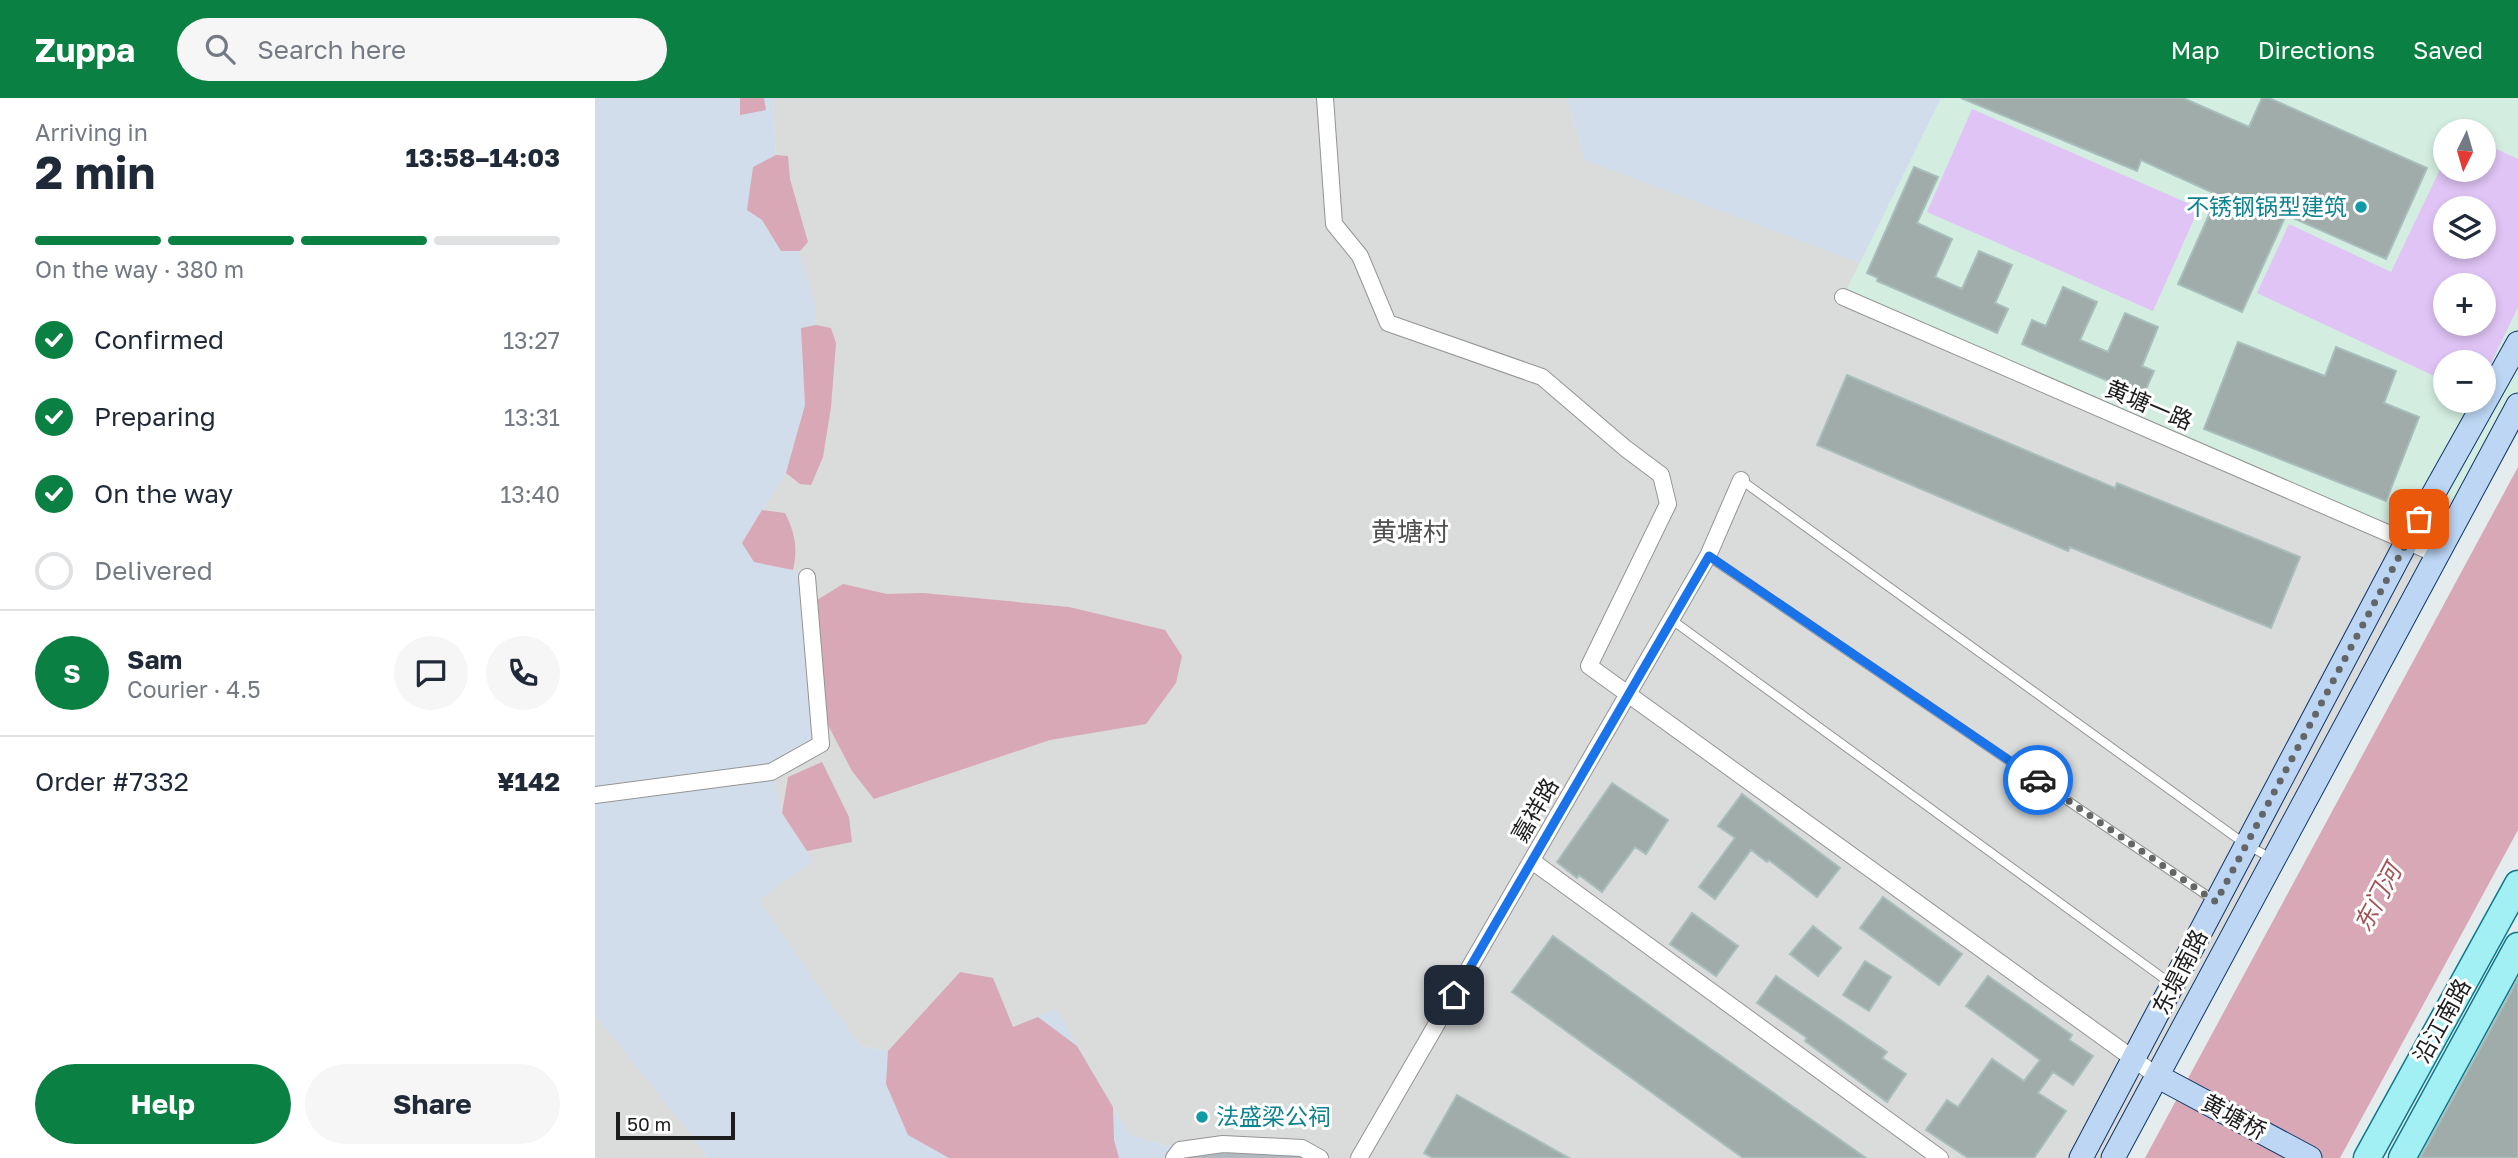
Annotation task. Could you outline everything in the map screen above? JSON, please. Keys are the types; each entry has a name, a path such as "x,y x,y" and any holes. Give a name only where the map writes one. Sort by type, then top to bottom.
{"main road":[{"name":"东堤南路","path":"2081,1158 2407,541 2518,343"},
{"name":"东堤南路","path":"2113,1158 2518,405"},
{"name":"沿江南路","path":"2367,1158 2518,884"},
{"name":"沿江南路","path":"2402,1158 2518,946"},
{"name":"黄塘桥","path":"2157,1076 2310,1158"}],"street":[{"path":"1325,98 1334,224 1360,256 1388,323 1542,377 1661,475 1668,504 1589,666 2157,1076"},
{"name":"黄塘一路","path":"1843,298 2437,554"},
{"name":"嘉祥路","path":"1359,1158 1709,556 1741,480"},
{"path":"595,795 771,772 821,744 807,577"},
{"path":"1532,861 1940,1158"},
{"path":"1174,1158 1180,1150 1223,1143 1303,1148 1320,1158"}],"lane":[{"path":"1741,480 2245,844 2274,860"},
{"path":"1709,556 2216,902"},
{"path":"1672,620 2173,985"}],"shaded area":[{"path":"595,98 773,98 777,176 816,306 815,426 742,543 807,577 821,744 772,772 782,813 813,861 759,900 860,1046 888,1051 960,972 993,978 1013,1027 1056,1009 1130,1135 1180,1150 1173,1158 706,1158 703,1150 595,1015"},
{"path":"773,98 1567,98 1585,160 1860,263 1843,297 2436,554 2113,1158 1320,1158 1180,1150 1130,1135 1056,1010 1013,1027 960,972 888,1051 860,1046 759,900 782,813 771,772 742,543 815,426 777,176"},
{"path":"1567,98 1941,98 1860,263 1585,160"},
{"path":"1941,98 2518,98 2518,405 2436,554 1843,297"},
{"path":"1972,109 2199,208 2153,311 1927,212"},
{"path":"2496,149 2518,159 2518,307 2496,353 2496,350 2433,350 2433,375 2257,293 2289,224 2391,272 2434,182 2496,182"},
{"path":"595,1015 703,1150 706,1158 595,1158"},
{"path":"1223,1144 1320,1158 1174,1158"}],"water":[{"path":"740,98 764,98 766,110 740,115"},
{"path":"776,155 788,156 790,179 808,242 800,251 781,251 762,220 747,210 753,167"},
{"path":"816,325 831,328 836,343 831,407 823,457 811,485 800,484 786,473 805,405 801,328"},
{"name":"东门河","path":"2518,467 2518,830 2340,1158 2145,1158"},
{"path":"762,510 785,513 795,541 793,570 754,562 742,543"},
{"path":"843,584 887,594 923,593 1069,607 1165,630 1182,656 1176,683 1146,724 1050,740 874,799 852,771 817,704 809,605"},
{"path":"822,762 849,817 852,842 807,851 782,813 788,777"},
{"path":"960,972 993,978 1013,1027 1038,1017 1077,1046 1113,1107 1114,1140 1119,1158 949,1158 908,1135 886,1084 888,1051"}],"building":[{"path":"1961,98 2183,98 2249,127 2262,98 2269,98 2427,168 2386,259 2286,215 2242,312 2178,284 2218,195 2141,160 2137,171"},
{"path":"1914,167 1938,177 1917,223 1952,239 1935,277 1962,289 1979,251 2012,265 1995,303 2008,309 1997,333 1877,281 1878,278 1867,273"},
{"path":"2063,287 2097,302 2080,340 2108,352 2125,313 2158,327 2142,366 2154,371 2143,396 2022,344 2032,320 2046,326"},
{"path":"2238,342 2325,376 2336,347 2396,371 2384,403 2419,417 2386,501 2204,429"},
{"path":"1847,375 2115,488 2117,483 2300,557 2271,628 2070,547 2068,551 1817,445"},
{"path":"1612,783 1668,820 1646,854 1635,847 1602,892 1579,875 1577,878 1557,862"},
{"path":"1742,794 1840,868 1817,897 1769,860 1767,862 1751,850 1715,899 1699,887 1735,838 1718,826"},
{"path":"1883,897 1962,954 1939,985 1860,928"},
{"path":"1692,913 1738,946 1716,976 1670,944"},
{"path":"1813,926 1841,948 1818,976 1790,954"},
{"path":"1553,936 1866,1158 1743,1158 1512,992"},
{"path":"1865,961 1891,977 1869,1011 1843,995"},
{"path":"1776,976 1887,1052 1882,1058 1906,1074 1887,1102 1805,1041 1807,1038 1757,1003"},
{"path":"1988,976 2072,1035 2069,1040 2093,1056 2073,1085 2053,1072 2038,1093 2066,1111 2034,1158 1968,1158 1926,1130 1947,1100 1958,1107 1992,1059 2024,1081 2040,1060 1966,1006"},
{"path":"2518,979 2518,1158 2420,1158"},
{"path":"1457,1095 1569,1158 1433,1158 1424,1153"}],"way so far":[{"path":"2038,780 2216,902 2419,519"}],"place":[{"name":"不锈钢锅型建筑","path":"2361,207"},
{"name":"法盛梁公祠","path":"1202,1117"}],"district":[{"name":"黄塘村","path":"1410,532"}],"route":[{"path":"1454,995 1709,556 2038,780"}]}
